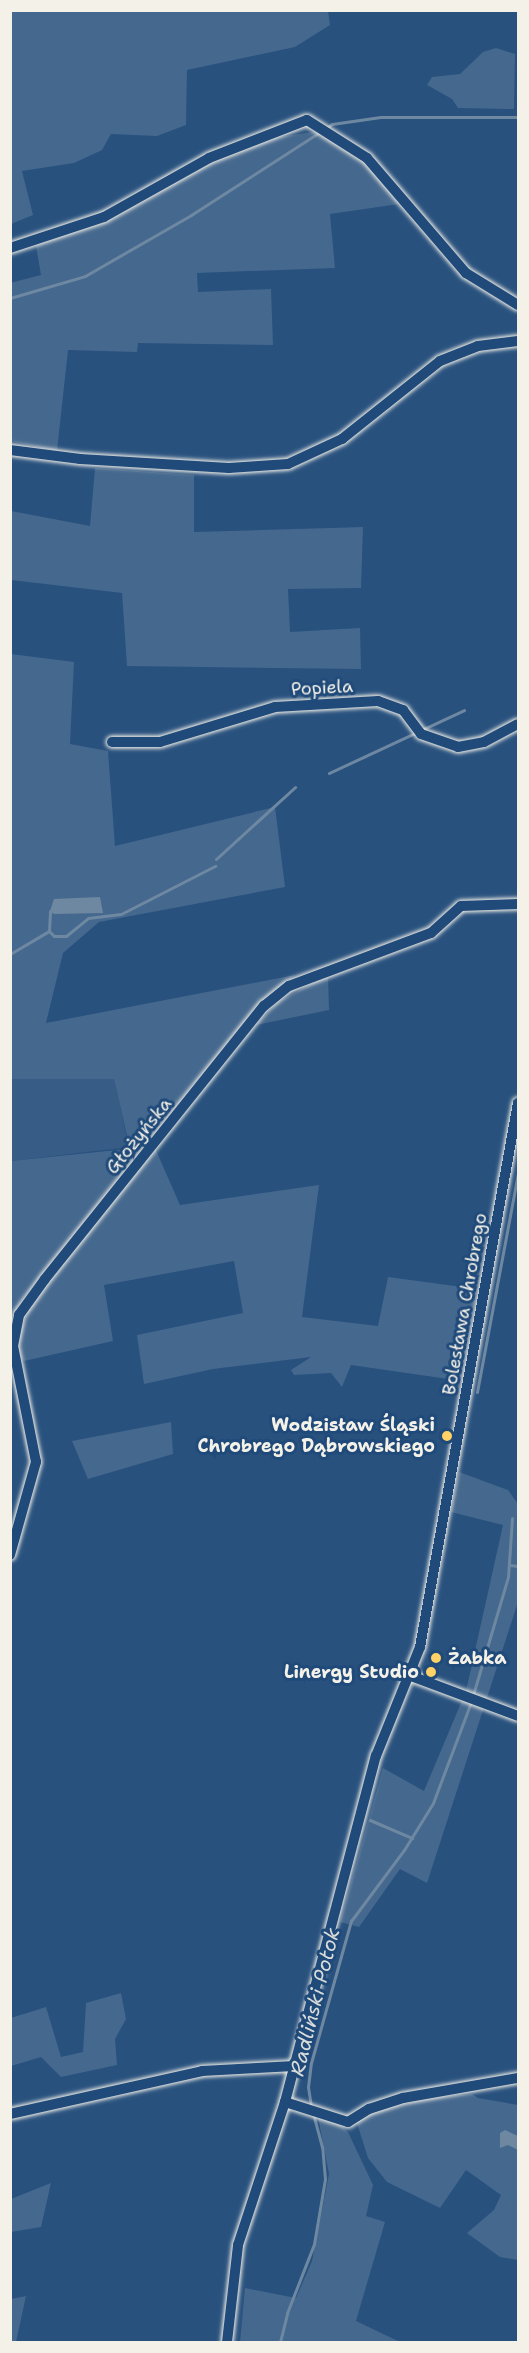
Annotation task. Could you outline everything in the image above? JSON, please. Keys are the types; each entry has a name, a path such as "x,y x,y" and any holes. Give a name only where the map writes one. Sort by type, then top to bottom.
{"street":[{"path":"10,248 104,216 209,158 307,120 332,132 367,158 394,186 466,273 519,305"},
{"path":"10,450 80,459 229,468 288,464 342,439 440,361 468,349 519,341"},
{"name":"Popiela","path":"112,742 160,742 275,707 378,701 403,710 419,731 438,742 471,746 519,724"},
{"name":"Głożyńska","path":"10,1555 36,1462 35,1443 13,1346 19,1315 45,1279 264,1006 289,986 314,974 431,933 460,906 519,904"},
{"name":"Bolesława Chrobrego","path":"227,2343 238,2245 285,2102 376,1756 411,1676 426,1617 519,1104"},
{"path":"411,1676 519,1716"},
{"path":"10,2114 202,2072 294,2066"},
{"path":"285,2102 348,2122 369,2109 404,2098 519,2078"}],"shaded area":[{"path":"11,11 328,11 330,25 295,47 187,70 186,125 157,136 111,134 102,150 74,163 22,171 33,215 11,224"},
{"path":"496,48 515,54 514,109 458,108 452,99 427,85 432,77 460,74 483,52"},
{"path":"316,127 377,171 375,174 399,204 330,214 335,268 197,273 198,292 271,289 273,345 138,343 137,352 68,350 57,451 11,441 10,283 41,275 36,246 75,222 119,204 170,173 234,144 313,132"},
{"path":"95,468 194,475 194,532 363,527 361,588 288,589 290,632 360,628 361,669 127,666 122,593 11,580 11,511 90,526"},
{"path":"11,654 74,662 70,744 108,751 115,846 275,807 285,887 99,922 63,953 46,1023 295,975 256,1007 155,1135 128,1140 114,1079 11,1079"},
{"path":"100,897 103,913 54,914 50,911 54,899"},
{"path":"328,975 329,1010 256,1025 278,1002"},
{"path":"10,1079 114,1079 129,1147 11,1161"},
{"path":"136,1148 143,1152 25,1296 12,1315 11,1326 11,1161"},
{"path":"155,1148 180,1205 319,1185 302,1317 378,1326 388,1277 477,1289 462,1381 351,1365 342,1387 331,1373 294,1375 291,1370 311,1357 213,1369 144,1384 137,1335 243,1313 234,1261 104,1285 113,1341 24,1361 19,1355 18,1339 30,1306"},
{"path":"171,1422 173,1454 88,1479 72,1441"},
{"path":"459,1472 508,1490 518,1504 518,1602 427,1883 400,1869 359,1927 340,1922 383,1768 424,1791 466,1691 503,1525 451,1512"},
{"path":"121,1993 126,2019 115,2039 117,2065 61,2077 41,2057 11,2066 11,2018 46,2007 61,2057 83,2052 86,2003"},
{"path":"472,2094 478,2098 518,2105 518,2260 500,2257 467,2233 494,2210 501,2195 466,2170 440,2208 387,2182 368,2158 356,2120 375,2111 431,2098"},
{"path":"318,2117 338,2123 348,2132 373,2185 366,2216 385,2222 356,2321 400,2342 240,2342 245,2288 296,2298 312,2261 329,2174"},
{"path":"505,2130 518,2136 518,2150 508,2145 500,2148 500,2133"},
{"path":"51,2183 41,2227 11,2232 11,2199"},
{"path":"26,2296 16,2342 11,2342 11,2299"}],"waterway":[{"path":"10,298 85,276 191,215 332,124 381,117 518,117"},
{"path":"329,773 464,710"},
{"path":"216,859 295,787"},
{"path":"10,954 49,931 54,936 66,936 88,918 121,914 215,866"},
{"path":"49,931 50,911"},
{"path":"477,1392 518,1173"},
{"name":"Radliński Potok","path":"473,1695 508,1577 512,1518"},
{"path":"509,1565 518,1566"},
{"name":"Radliński Potok","path":"311,2106 308,2087 311,2063 351,1921 404,1850 433,1803 471,1702"},
{"path":"370,1820 412,1838"},
{"name":"Radliński Potok","path":"280,2342 287,2313 314,2244 325,2179 322,2147 313,2113"}],"place":[{"name":"Wodzisław Śląski Chrobrego Dąbrowskiego","path":"447,1436"},
{"name":"Żabka","path":"436,1658"},
{"name":"Linergy Studio","path":"431,1672"}]}
